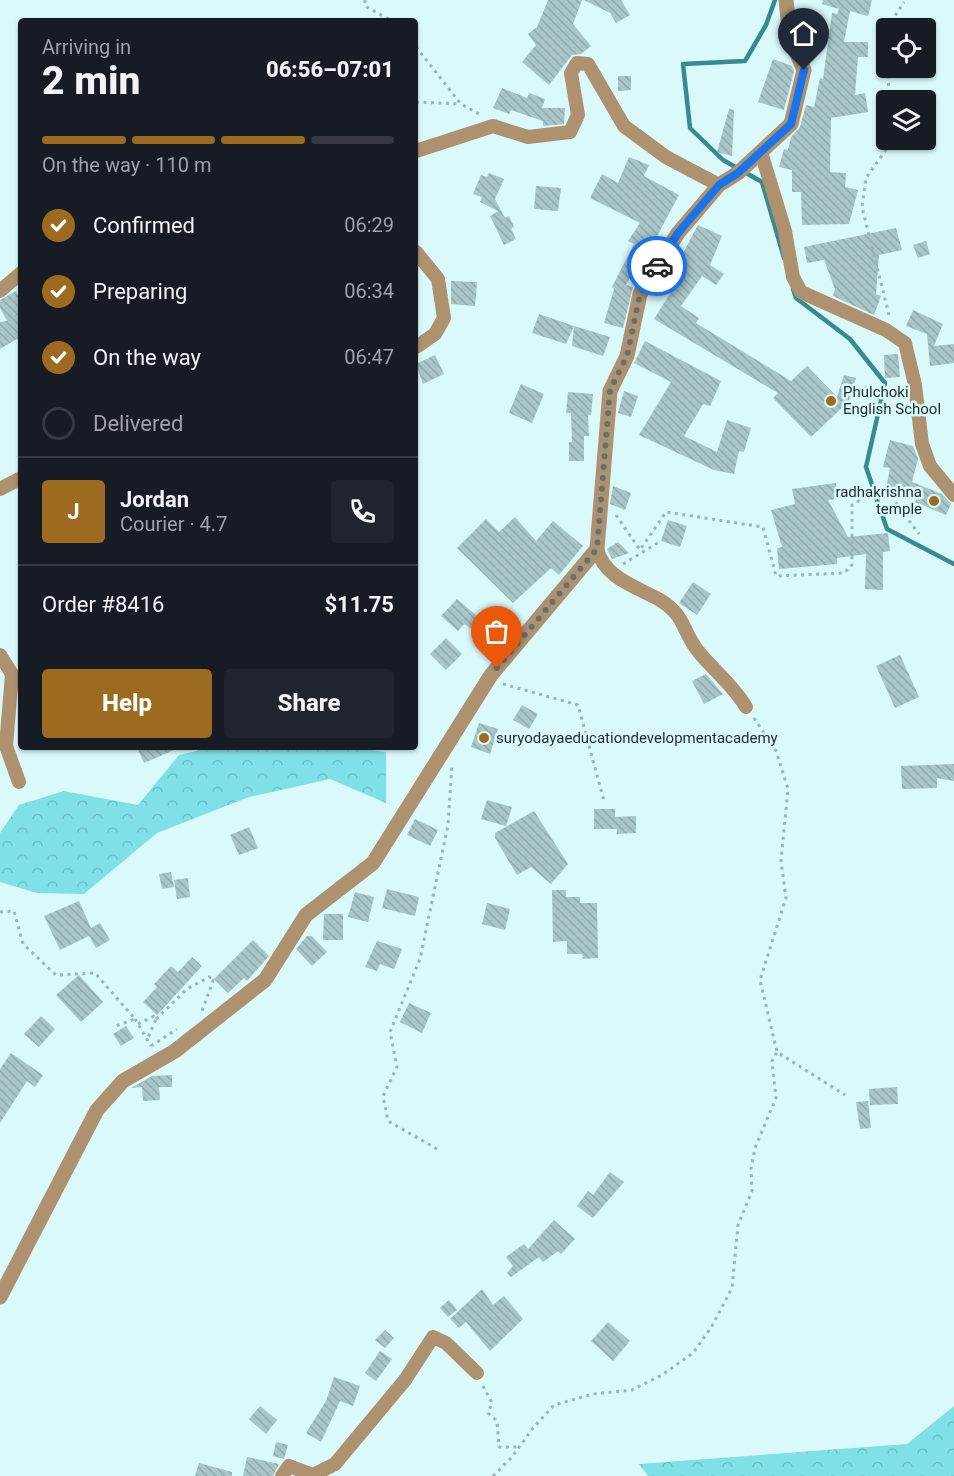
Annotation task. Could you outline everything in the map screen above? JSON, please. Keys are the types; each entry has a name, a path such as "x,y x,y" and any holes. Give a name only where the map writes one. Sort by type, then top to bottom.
{"street":[{"path":"746,707 739,694 697,649 677,612 606,567 597,549 610,390 627,356 640,294 678,233 719,185 738,173 791,124 804,70 790,38 786,0"},
{"path":"418,150 494,126 528,136 570,132 578,114 571,73 577,63 588,64 624,126 666,157 719,185"},
{"path":"757,156 785,231 793,277 801,292 894,334 905,343 915,385 922,444 930,466 954,495"},
{"path":"418,254 438,279 444,318 435,334 418,346"},
{"path":"0,291 18,276"},
{"path":"0,489 18,480"},
{"path":"0,1297 97,1110 123,1081 175,1051 265,980 306,915 373,863 497,668 597,549"},
{"path":"0,655 12,674 6,746 19,782"},
{"path":"282,1476 289,1466 313,1474 335,1464 405,1380 434,1337 446,1343 477,1373"}],"path":[{"path":"365,0 365,6 387,18"},
{"path":"894,18 904,2"},
{"path":"418,50 461,104 488,119 494,126"},
{"path":"418,102 461,104"},
{"path":"886,150 866,178 862,207 894,334"},
{"path":"601,508 615,514 640,550 666,512 763,527 776,576 844,573 852,565 852,505 872,494 890,495 919,534"},
{"path":"606,567 619,566 661,541"},
{"path":"497,668 503,684 578,705 604,801"},
{"path":"493,1476 554,1405 593,1394 632,1390 652,1380 693,1353 712,1326 732,1288 738,1225 752,1191 751,1168 755,1148 776,1098 772,1061 777,1052 760,980 786,898 781,861 788,789 776,752 746,707"},
{"path":"437,1149 388,1121 383,1096 397,1067 390,1032 420,959 448,825 453,765 444,753"},
{"path":"0,912 14,911 23,944 56,975 95,973 135,1019 159,1060"},
{"path":"147,1040 156,1019 187,989 209,976 214,978 201,1012"},
{"path":"138,1024 154,1017 156,1019"},
{"path":"116,1026 135,1019"},
{"path":"777,1052 845,1095"},
{"path":"477,1373 492,1402 488,1413 497,1421 499,1447 519,1447"}],"green space":[{"path":"200,750 372,750 386,752 386,803 330,779 249,797 157,833 84,894 37,893 0,882 0,833 19,805 64,791 138,805 179,755"},
{"path":"954,1406 954,1476 648,1476 639,1464 907,1444"}],"building":[{"path":"548,0 582,0 573,24 591,46 581,54 572,55 549,85 522,62 536,45 528,34 537,27"},
{"path":"584,0 621,0 630,15 616,23 610,13"},
{"path":"823,0 872,0 868,16 850,11 844,42 868,42 868,57 858,57 855,95 865,93 868,112 831,118 830,172 846,173 845,187 858,190 849,224 802,225 801,192 792,192 792,170 779,167 784,149 788,150 791,137 800,127 806,105 814,107 820,78 823,79 832,13 837,14 839,9 822,4"},
{"path":"773,59 792,66 794,71 784,110 758,102"},
{"path":"618,76 631,76 631,90 618,91"},
{"path":"502,88 527,98 529,93 545,99 542,108 565,108 564,124 543,126 543,121 511,110 509,114 493,108"},
{"path":"729,109 734,110 732,156 717,152"},
{"path":"629,157 649,165 644,176 679,195 655,240 647,253 644,251 626,285 633,287 623,328 604,323 614,289 612,287 634,244 628,241 640,223 590,198 602,174 618,183"},
{"path":"489,173 504,179 495,199 505,218 509,216 514,227 511,229 516,239 504,245 490,216 498,211 480,202 482,197 473,194 481,175 487,177"},
{"path":"536,186 561,188 558,211 534,209"},
{"path":"698,225 722,236 710,265 724,274 716,285 702,276 681,306 699,318 696,323 791,381 807,366 837,397 844,375 856,378 849,401 811,437 773,398 778,393 654,319 678,281 664,274 671,263 676,266"},
{"path":"896,228 902,250 879,255 876,294 881,296 874,315 833,296 835,289 824,260 807,263 804,247"},
{"path":"926,241 930,254 918,258 913,245"},
{"path":"451,281 477,282 475,306 451,304"},
{"path":"16,291 18,295 18,341 17,339 0,349 0,322 7,321 0,308 0,300"},
{"path":"913,310 943,324 934,346 954,344 954,363 930,366 927,334 906,326"},
{"path":"539,314 574,326 566,344 532,333"},
{"path":"574,326 610,337 603,356 572,346"},
{"path":"645,341 721,381 710,406 703,404 684,436 717,452 727,420 751,428 744,452 739,451 734,474 714,470 639,435 671,382 634,363"},
{"path":"898,354 900,377 885,378 884,355"},
{"path":"435,355 444,374 423,384 418,363"},
{"path":"521,384 544,394 532,423 509,413"},
{"path":"624,391 638,396 631,417 618,413"},
{"path":"568,392 593,394 591,415 588,415 589,436 584,436 584,461 569,461 569,442 572,442 571,413 566,413"},
{"path":"890,440 913,446 918,459 912,482 942,494 951,504 946,515 915,502 918,495 886,489 890,468 883,467"},
{"path":"836,483 838,499 828,500 848,537 888,533 890,551 883,552 883,590 865,589 866,554 837,558 837,564 779,569 777,548 782,547 771,510 795,504 792,489"},
{"path":"613,486 631,493 625,510 610,504"},
{"path":"515,517 536,541 553,521 583,546 559,575 551,568 513,603 457,548 486,519 499,532"},
{"path":"668,520 687,526 680,547 661,541"},
{"path":"618,542 629,553 612,559 607,549"},
{"path":"693,582 711,594 697,615 679,603"},
{"path":"457,599 477,616 478,614 502,629 493,643 464,624 458,631 441,616"},
{"path":"446,638 462,654 446,670 430,654"},
{"path":"900,655 919,697 895,708 876,666"},
{"path":"706,674 723,694 704,704 692,681"},
{"path":"522,705 538,714 529,729 513,720"},
{"name":"suryodayaeducationdevelopmentacademy","path":"479,723 498,729 490,754 471,747"},
{"path":"138,750 174,750 144,763"},
{"path":"954,764 954,781 937,778 937,788 902,789 901,766"},
{"path":"487,800 512,807 506,826 481,819"},
{"path":"594,809 615,809 615,817 636,816 636,833 617,834 617,829 594,829"},
{"path":"534,811 568,864 551,884 531,867 517,875 495,838 495,833"},
{"path":"415,819 438,830 430,846 407,835"},
{"path":"249,827 258,848 239,855 230,835"},
{"path":"171,872 174,887 162,889 159,874"},
{"path":"188,878 190,897 177,899 174,880"},
{"path":"387,889 419,897 415,916 382,908"},
{"path":"552,890 566,890 566,897 580,897 580,903 597,903 598,958 583,959 582,954 567,954 567,941 553,942"},
{"path":"355,892 374,897 368,922 348,917"},
{"path":"79,901 91,928 100,923 110,940 96,948 89,936 60,950 44,916"},
{"path":"487,903 510,909 505,930 482,924"},
{"path":"324,914 343,914 343,940 323,940"},
{"path":"307,936 312,936 327,952 312,966 296,949"},
{"path":"253,940 269,956 247,981 244,978 228,993 214,979"},
{"path":"377,941 402,949 394,969 380,964 377,971 365,967"},
{"path":"192,957 202,966 157,1015 143,1002 157,987 154,984 171,966 178,972"},
{"path":"79,975 103,1002 81,1022 56,995"},
{"path":"409,1003 431,1013 422,1033 400,1022"},
{"path":"41,1016 55,1029 39,1047 24,1034"},
{"path":"126,1026 134,1038 121,1046 113,1034"},
{"path":"11,1053 43,1075 35,1087 27,1081 0,1123 0,1069"},
{"path":"172,1075 172,1087 159,1087 160,1100 143,1101 142,1087 131,1088 152,1076"},
{"path":"897,1087 898,1104 870,1105 869,1089"},
{"path":"868,1101 871,1128 860,1129 856,1102"},
{"path":"610,1172 624,1182 593,1218 577,1206 588,1191 593,1195"},
{"path":"554,1220 575,1239 561,1254 558,1251 543,1262 539,1257 511,1277 507,1273 513,1266 506,1257 524,1244 528,1249"},
{"path":"482,1289 493,1305 504,1296 523,1319 490,1351 466,1322 459,1328 450,1319"},
{"path":"449,1300 457,1310 448,1317 440,1308"},
{"path":"608,1322 630,1341 613,1361 591,1341"},
{"path":"385,1330 394,1338 385,1348 375,1340"},
{"path":"380,1351 392,1359 376,1381 365,1373"},
{"path":"334,1377 360,1386 353,1406 340,1401 321,1442 306,1433 326,1401"},
{"path":"260,1406 277,1420 266,1434 249,1419"},
{"path":"276,1442 288,1445 284,1459 273,1456"},
{"path":"247,1457 279,1464 273,1476 243,1476"},
{"path":"199,1463 232,1472 232,1476 195,1476"}],"waterway":[{"path":"775,0 766,25 745,61 683,64 690,128 723,160 762,182 784,258"},
{"path":"793,289 796,298 850,339 885,383 866,467 887,529 954,564"}],"way so far":[{"path":"497,668 597,549 610,390 627,356 640,294 657,266"}],"place":[{"name":"Phulchoki English School","path":"831,401"},
{"name":"radhakrishna temple","path":"934,501"},
{"name":"suryodayaeducationdevelopmentacademy","path":"484,738"}],"route":[{"path":"657,266 678,233 719,185 738,173 791,124 804,70"}]}
